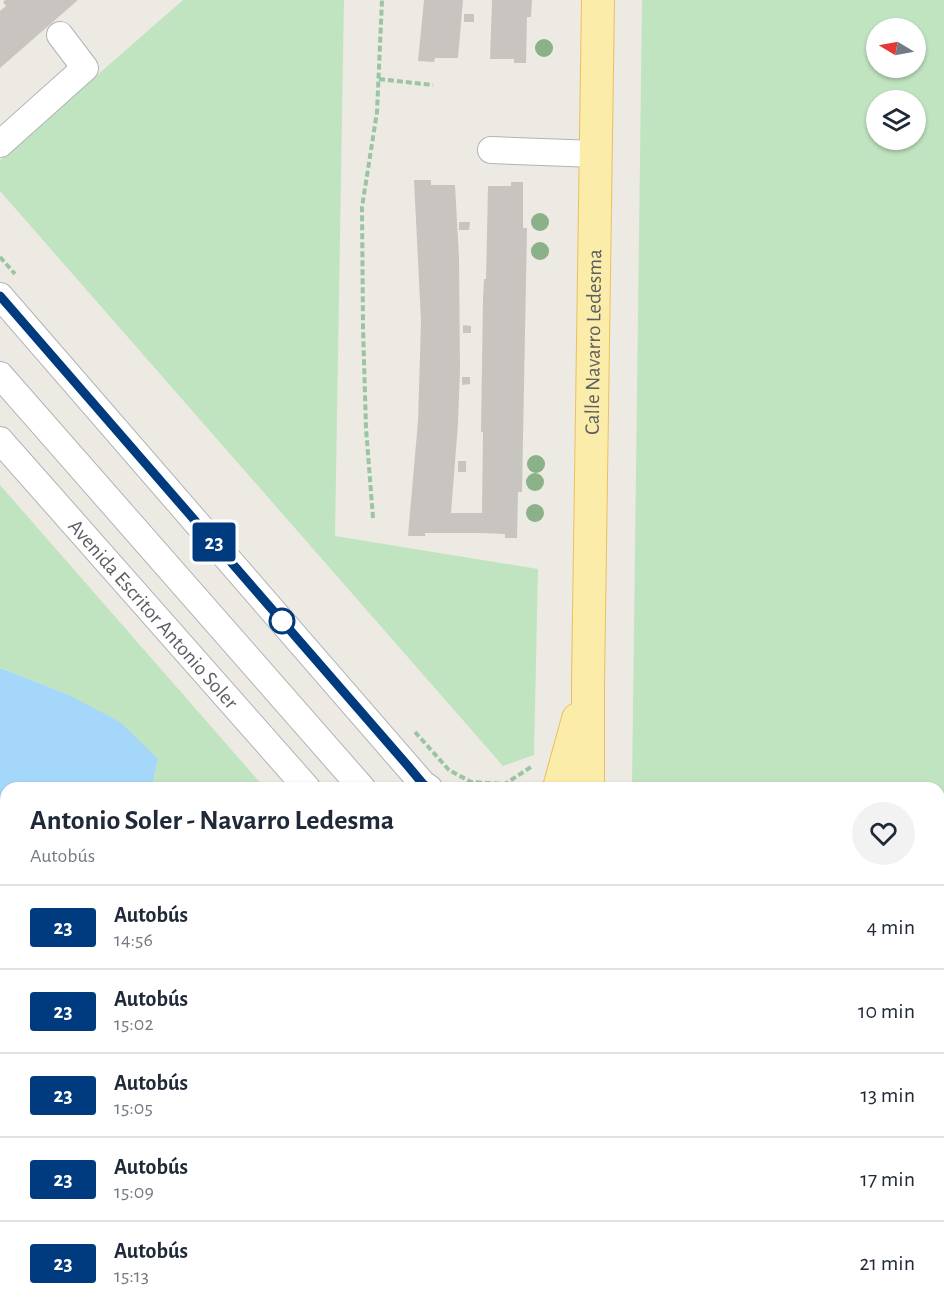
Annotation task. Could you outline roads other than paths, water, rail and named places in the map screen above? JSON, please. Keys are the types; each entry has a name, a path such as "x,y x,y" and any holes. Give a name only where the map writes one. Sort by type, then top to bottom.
{"main road":[{"name":"Calle Navarro Ledesma","path":"588,782 597,0"},
{"name":"Calle Navarro Ledesma","path":"561,782 588,684"}],"street":[{"path":"0,144 85,68 60,35"},
{"path":"491,150 595,154"},
{"path":"0,296 421,782"},
{"name":"Avenida Escritor Antonio Soler","path":"0,375 357,782"},
{"name":"Avenida Escritor Antonio Soler","path":"0,440 302,782"}],"water":[{"path":"0,668 67,694 120,722 158,759 153,782 0,782"}]}
